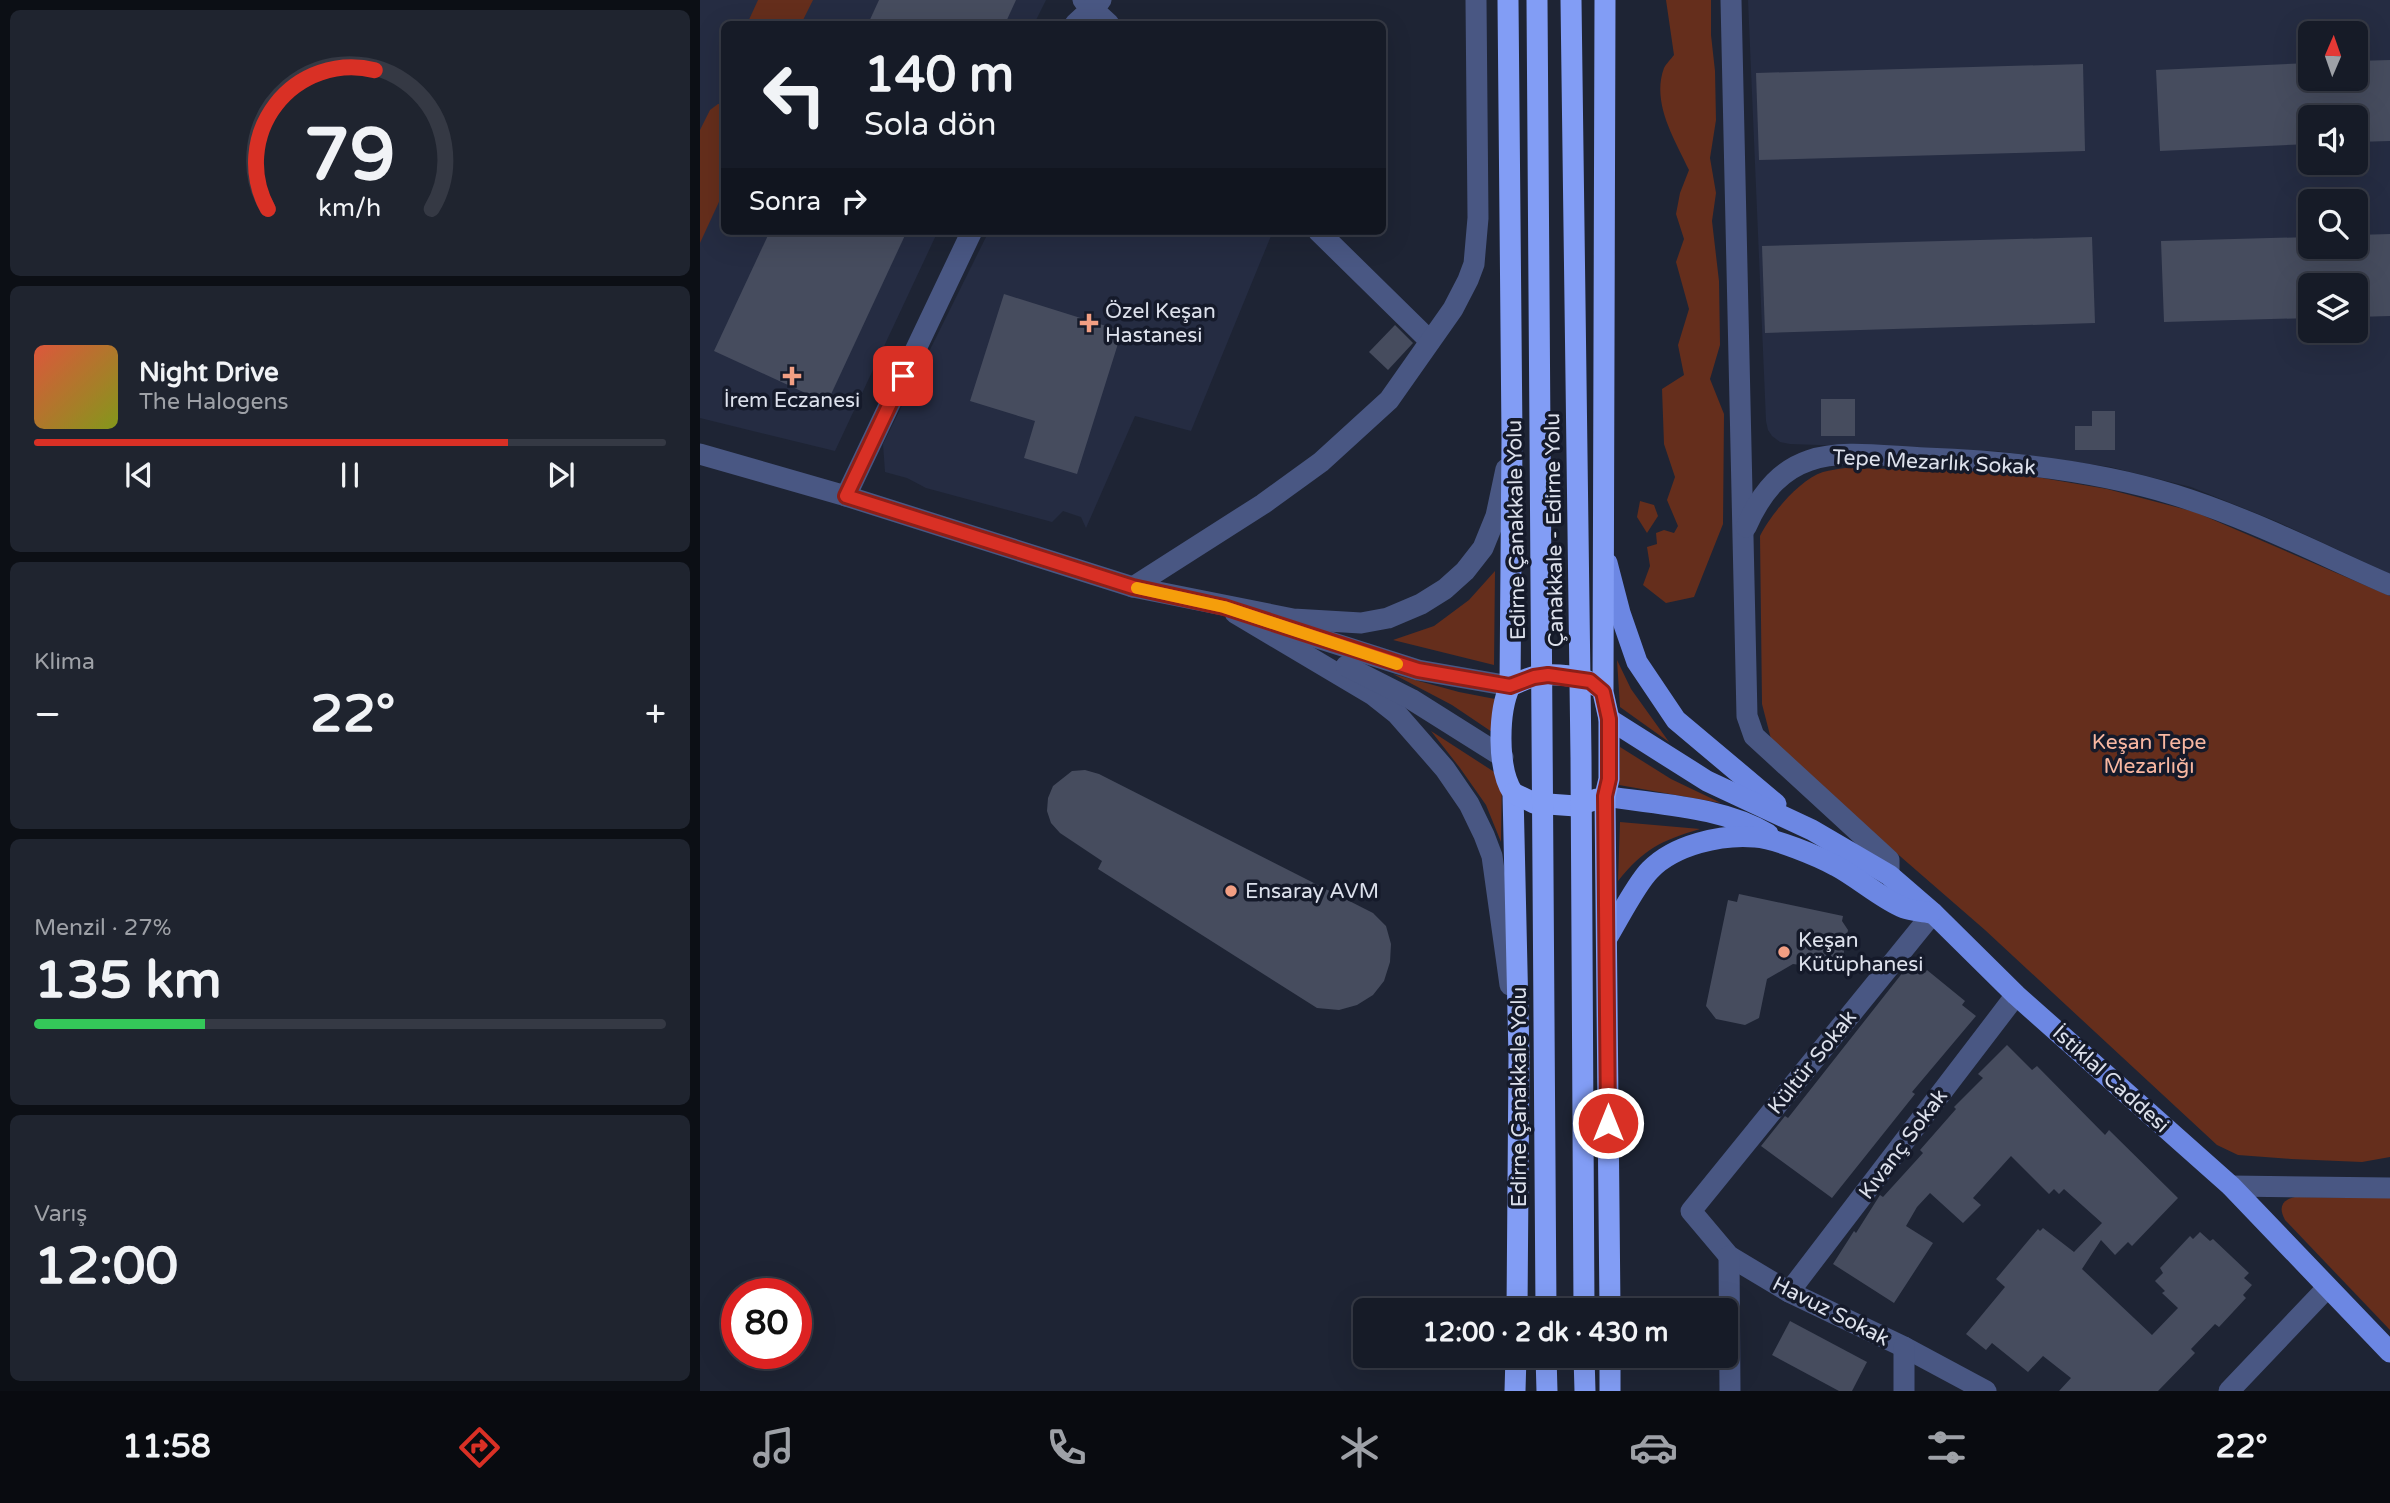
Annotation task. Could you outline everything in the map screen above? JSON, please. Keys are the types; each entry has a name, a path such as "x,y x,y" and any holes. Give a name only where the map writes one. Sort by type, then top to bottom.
{"highway":[{"path":"1508,0 1512,438 1510,686 1504,699 1502,724 1503,757 1508,785 1513,793 1519,1056 1517,1298"},
{"name":"Edirne Çanakkale Yolu","path":"1537,0 1546,1298"},
{"name":"Çanakkale - Edirne Yolu","path":"1571,0 1581,758 1584,1298"},
{"path":"1605,0 1603,692 1609,719 1609,779 1605,796 1610,1298"},
{"path":"1510,686 1548,675 1590,681 1603,692"},
{"path":"1513,793 1534,803 1576,806 1605,796"},
{"path":"1515,1391 1516,1368"},
{"path":"1546,1368 1547,1391"},
{"path":"1584,1368 1585,1391"},
{"path":"1610,1368 1610,1391"}],"main road":[{"path":"1603,546 1620,613 1637,662 1676,720 1767,797 1812,830"},
{"path":"1609,719 1707,781 1812,830"},
{"path":"1605,796 1703,811 1739,820 1791,847 1834,865 1903,908 1933,913"},
{"name":"İstiklal Caddesi","path":"1812,830 1889,876 1933,913 2016,995 2231,1186 2390,1352"},
{"path":"1607,938 1649,871 1675,853 1705,842 1757,836 1791,847"}],"street":[{"path":"1133,587 1263,504 1321,463 1389,400 1453,309 1474,264 1478,218 1476,0"},
{"path":"1731,0 1747,716 1754,736 1889,860 1889,876"},
{"path":"1077,21 1092,3 1107,21"},
{"path":"846,496 970,235"},
{"path":"1322,235 1430,341"},
{"path":"700,454 846,496 1133,587 1224,607 1293,618 1361,623 1388,618 1421,604 1446,589 1465,571 1483,548 1496,516 1512,438"},
{"name":"Tepe Mezarlık Sokak","path":"1744,532 1755,508 1773,481 1810,460 1843,454 1989,460 2068,471 2175,495 2239,519 2390,585"},
{"path":"1224,607 1418,670 1510,686"},
{"path":"1224,607 1412,699 1503,757"},
{"path":"1224,607 1373,695 1398,714 1445,769 1469,804 1484,835 1496,874 1519,1056"},
{"name":"Kültür Sokak","path":"1690,1211 1933,913"},
{"name":"Kıvanç Sokak","path":"1789,1293 2016,995"},
{"path":"2231,1186 2390,1188"},
{"name":"Havuz Sokak","path":"1690,1211 1729,1256 1789,1293 1903,1347 1986,1391"},
{"path":"1729,1256 1730,1391"},
{"path":"2229,1391 2327,1288"},
{"path":"1903,1347 1904,1391"}],"shaded area":[{"path":"700,0 1046,0 1036,21 721,21 721,235 936,235 835,451 700,418"},
{"path":"1748,0 2390,0 2390,574 2278,522 2191,487 2110,467 1997,451 1790,444 1780,442 1768,430"},
{"name":"Özel Keşan Hastanesi","path":"987,235 1271,235 1191,431 1135,416 1086,528 1081,517 1063,511 1052,522 926,488 907,478 885,472 883,444"}],"green space":[{"path":"758,0 813,0 802,21 748,21"},
{"path":"1666,0 1711,0 1716,120 1710,158 1716,193 1712,221 1719,281 1720,345 1710,379 1724,414 1723,524 1694,597 1666,603 1643,585 1650,566 1647,547 1657,544 1656,533 1664,530 1674,533 1678,526 1667,500 1675,477 1664,444 1662,389 1684,375 1678,345 1689,309 1676,262 1684,239 1676,214 1680,193 1689,170 1666,121 1660,94 1664,68 1674,55"},
{"path":"721,104 721,198 700,243 700,130 710,110"},
{"name":"Keşan Tepe Mezarlığı","path":"1845,468 2002,471 2107,489 2195,512 2390,596 2390,1157 2362,1162 2291,1159 2238,1155 2217,1145 1985,930 1794,764 1771,739 1762,704 1760,536 1778,508 1805,482 1823,472"},
{"path":"1640,501 1654,505 1658,516 1647,533 1637,517"},
{"path":"1495,571 1494,665 1393,640 1434,626 1469,600"},
{"path":"1617,660 1631,689 1669,742 1620,707"},
{"path":"1393,674 1495,699 1495,734 1452,705"},
{"path":"1431,731 1502,777 1501,842 1486,805"},
{"path":"1620,747 1671,779 1721,803 1619,785"},
{"path":"1620,822 1700,829 1654,848 1636,861 1618,881"},
{"path":"2295,1197 2390,1198 2390,1330 2285,1220 2282,1205"}],"building":[{"path":"879,0 1016,0 1006,21 869,21"},
{"path":"2390,60 2390,141 2368,142 2368,105 2298,105 2298,145 2160,151 2156,70 2298,64 2298,91 2368,91 2368,61"},
{"path":"2083,64 2085,151 1759,160 1756,73"},
{"path":"2390,234 2390,316 2368,317 2368,273 2298,273 2298,318 2164,322 2161,241 2298,237 2298,259 2368,259 2368,235"},
{"path":"768,235 905,235 827,403 714,351"},
{"path":"2092,237 2095,323 1765,333 1762,246"},
{"name":"Özel Keşan Hastanesi","path":"1004,294 1122,331 1077,474 1024,458 1035,421 970,401"},
{"path":"1395,325 1413,343 1388,370 1369,352"},
{"path":"1821,399 1855,399 1855,436 1821,436"},
{"path":"2092,411 2115,411 2115,450 2075,450 2075,426 2092,426"},
{"name":"Ensaray AVM","path":"1085,770 1099,774 1373,913 1386,926 1391,944 1390,962 1384,981 1373,995 1357,1005 1339,1010 1317,1008 1098,869 1102,861 1060,833 1051,823 1047,811 1053,786 1072,771"},
{"name":"Keşan Kütüphanesi","path":"1739,894 1843,916 1842,921 1848,930 1842,962 1831,969 1793,964 1767,979 1759,1018 1745,1025 1716,1019 1706,1006 1728,900 1737,902"},
{"path":"1911,962 1925,973 1927,970 1965,1001 1962,1005 1976,1016 1912,1092 1915,1094 1832,1198 1761,1146 1785,1116 1788,1118"},
{"path":"2007,1045 2032,1070 2037,1066 2105,1135 2109,1130 2178,1198 2132,1246 2128,1242 2115,1255 2101,1240 2082,1269 2152,1335 2178,1308 2162,1293 2165,1291 2155,1281 2163,1273 2160,1268 2190,1236 2193,1239 2200,1232 2210,1241 2213,1239 2249,1273 2244,1278 2252,1285 2243,1295 2246,1298 2219,1327 2215,1324 2191,1349 2195,1353 2158,1391 2059,1391 2071,1378 2043,1356 2028,1372 1992,1343 1986,1350 1966,1334 2005,1287 1996,1279 2038,1229 2040,1231 2043,1228 2074,1252 2102,1223 2064,1189 2059,1194 2054,1189 2049,1194 2011,1156 1973,1198 1981,1205 1963,1223 1930,1193 1917,1207 1906,1226 1933,1243 1894,1303 1833,1264 1880,1195 1883,1197 1923,1153 1920,1150 1956,1109 1954,1107 1983,1078 1978,1074"},
{"path":"1790,1321 1867,1362 1852,1391 1839,1391 1772,1355"}],"slow traffic":[{"path":"1137,588 1224,607 1397,664"}],"place":[{"name":"Özel Keşan Hastanesi","path":"1089,323"},
{"name":"İrem Eczanesi","path":"792,376"},
{"name":"Ensaray AVM","path":"1231,891"},
{"name":"Keşan Kütüphanesi","path":"1784,952"}],"route":[{"path":"903,376 846,496 1133,587 1224,607 1418,670 1510,686 1548,675 1590,681 1603,692 1609,719 1609,779 1605,796 1608,1123"}]}
